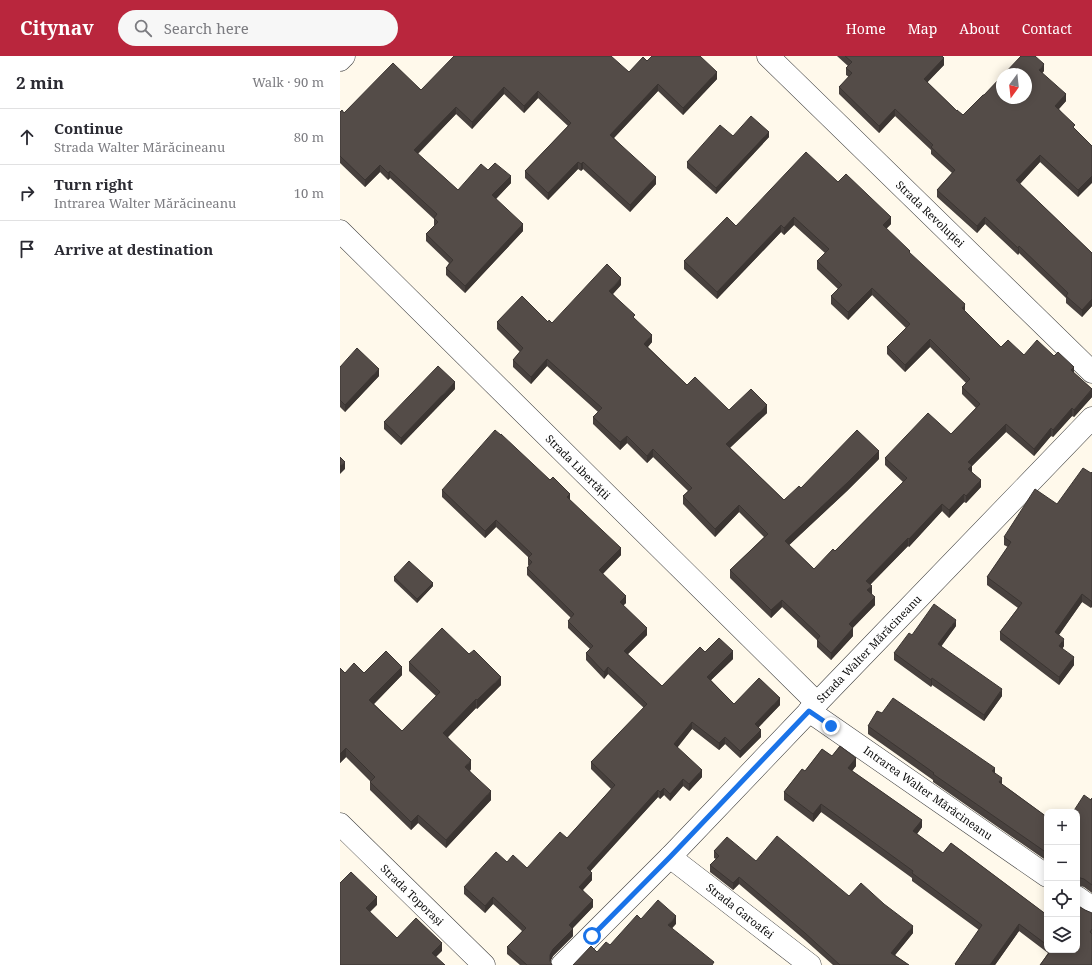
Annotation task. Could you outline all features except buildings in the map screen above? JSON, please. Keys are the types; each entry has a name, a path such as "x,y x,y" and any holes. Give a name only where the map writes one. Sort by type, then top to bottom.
{"street":[{"path":"340,60 344,56"},
{"name":"Strada Revoluției","path":"768,56 1092,372"},
{"name":"Strada Libertății","path":"340,231 813,707"},
{"name":"Strada Walter Mărăcineanu","path":"562,965 670,857 1092,418"},
{"name":"Intrarea Walter Mărăcineanu","path":"813,707 1044,874"},
{"name":"Strada Toporași","path":"340,824 484,965"},
{"name":"Strada Garoafei","path":"670,857 810,965"},
{"path":"1080,900 1092,908"}],"route":[{"path":"592,936 670,857 809,711 831,726"}]}
